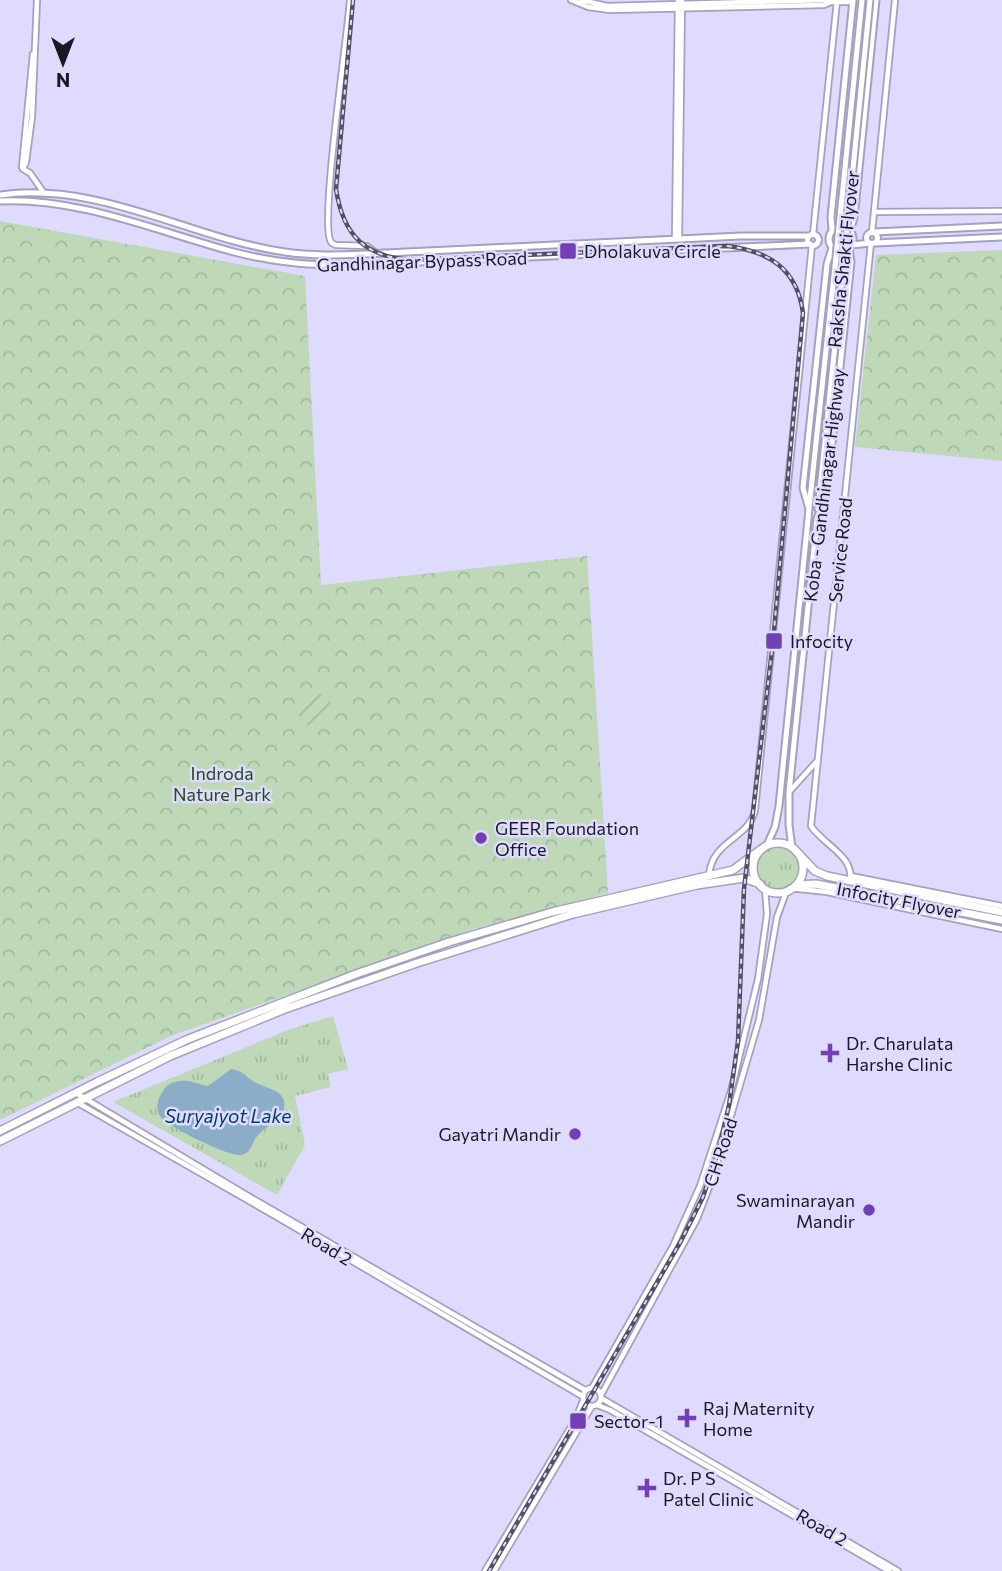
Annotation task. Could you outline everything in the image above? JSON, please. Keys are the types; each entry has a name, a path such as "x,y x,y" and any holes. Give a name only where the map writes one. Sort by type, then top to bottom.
{"highway":[{"path":"0,1131 76,1097 170,1056 285,1009 430,958 573,914 697,885 744,878 780,892 799,881 802,865 794,849 782,843 763,848 742,866 552,912 449,942 356,974 211,1030 76,1097 0,1141"},
{"path":"763,848 756,856 753,871 763,887"},
{"name":"Infocity Flyover","path":"794,849 816,871 1002,920"},
{"name":"Infocity Flyover","path":"791,888 818,884 1002,912"}],"main road":[{"name":"Raksha Shakti Flyover","path":"809,509 862,0"},
{"name":"Raksha Shakti Flyover","path":"817,519 870,0"},
{"path":"850,247 876,0"},
{"path":"853,1 836,156 831,246 840,251 872,243 1002,237"},
{"name":"Gandhinagar Bypass Road","path":"0,195 75,195 284,252 317,255 812,235 831,232"},
{"name":"Gandhinagar Bypass Road","path":"0,201 23,200 68,205 240,253 295,264 355,265 831,246"},
{"path":"831,232 841,227 850,232 872,232 1002,226"},
{"path":"872,232 878,238 872,243"},
{"path":"812,235 807,240 812,245"},
{"name":"Koba - Gandhinagar Highway","path":"763,848 778,818 809,509 803,488 806,453 831,246"},
{"name":"Koba - Gandhinagar Highway","path":"794,849 788,808 789,792 817,519 827,491 851,262 850,247"}],"street":[{"path":"37,0 36,39 23,169 30,173 44,193"},
{"path":"350,0 330,190 330,238 336,245 367,246 376,253"},
{"path":"571,0 597,9 680,4"},
{"path":"581,0 607,6 853,1"},
{"path":"872,232 895,0"},
{"path":"812,235 835,1"},
{"path":"677,239 680,4"},
{"path":"875,212 1002,211"},
{"name":"Service Road","path":"851,879 841,855 810,826 872,243"},
{"path":"709,875 714,856 748,825 755,810 812,245"},
{"path":"789,792 819,759"},
{"path":"802,775 813,776 816,782"},
{"path":"851,879 1002,906"},
{"name":"CH Road","path":"592,1388 673,1246 700,1186 727,1102 758,979 768,906 763,887"},
{"path":"791,888 827,892 1002,929"},
{"name":"CH Road","path":"601,1396 697,1219 713,1177 759,1020 771,965 777,917 791,888"},
{"name":"Road 2","path":"76,1097 585,1390"},
{"name":"Road 2","path":"76,1097 583,1398"},
{"path":"485,1571 575,1420 585,1390 598,1390 601,1396 494,1571"},
{"name":"Road 2","path":"601,1396 898,1571"},
{"path":"583,1398 594,1406"},
{"name":"Road 2","path":"594,1406 622,1417 889,1571"}],"green space":[{"name":"Indroda Nature Park","path":"0,221 305,276 321,585 587,556 608,893 473,929 171,1036 0,1120"},
{"path":"1002,250 1002,461 855,447 876,255"},
{"path":"315,693 327,698 332,710 327,722 315,727 303,722 298,710 303,698"},
{"path":"778,847 793,853 799,868 793,883 778,889 763,883 757,868 763,853"},
{"path":"333,1016 348,1069 328,1074 331,1087 295,1096 305,1145 277,1195 113,1102 288,1030"}],"water":[{"name":"Suryajyot Lake","path":"231,1069 277,1092 284,1100 283,1112 261,1132 249,1151 242,1155 225,1152 186,1134 165,1121 158,1110 160,1097 171,1083 185,1081 208,1086"}],"railway":[{"path":"353,0 336,189 344,220 351,232 370,249 383,255 414,260 727,246 742,248 778,264 787,273 800,297 803,313 773,641 744,889 738,1041 729,1105 718,1152 703,1197 681,1241 489,1571"}],"place":[{"name":"Dholakuva Circle","path":"568,251"},
{"name":"Infocity","path":"774,641"},
{"name":"GEER Foundation Office","path":"481,838"},
{"name":"Dr. Charulata Harshe Clinic","path":"830,1053"},
{"name":"Gayatri Mandir","path":"575,1134"},
{"name":"Swaminarayan Mandir","path":"869,1210"},
{"name":"Raj Maternity Home","path":"687,1418"},
{"name":"Sector-1","path":"578,1421"},
{"name":"Dr. P S Patel Clinic","path":"647,1488"}]}
